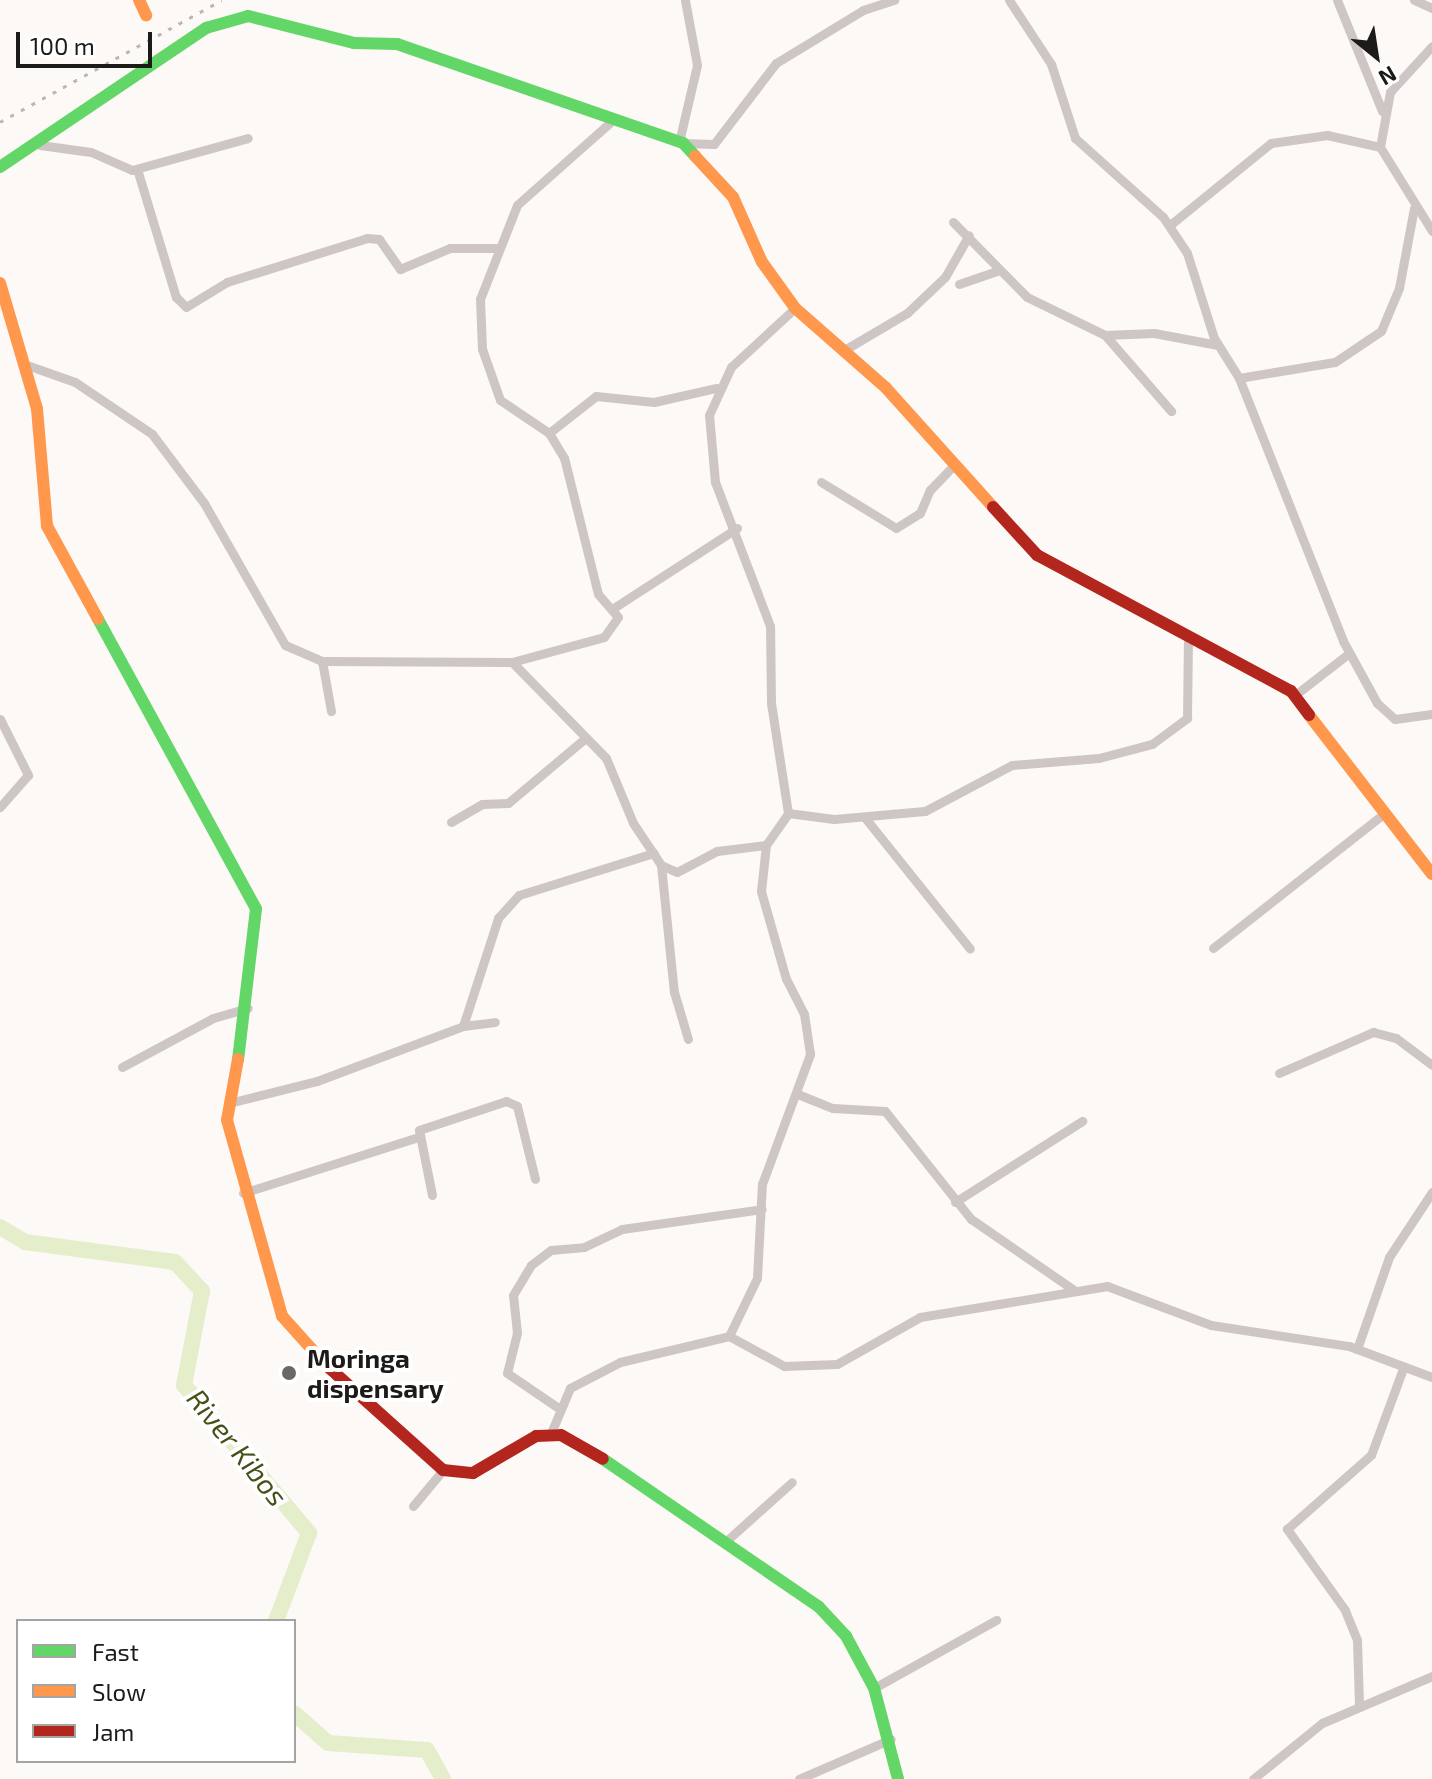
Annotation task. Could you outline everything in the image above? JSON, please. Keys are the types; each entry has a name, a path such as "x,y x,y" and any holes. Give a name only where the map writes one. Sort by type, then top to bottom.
{"street":[{"path":"139,0 146,15"},
{"path":"681,143 697,65 685,0"},
{"path":"0,167 40,145 206,28 248,16 354,43 397,44 505,87 615,118 681,143 714,144 776,63 863,10 894,0"},
{"path":"1009,0 1051,64 1075,138 1170,225 1197,278 1218,345 1239,378 1348,654 1389,717 1432,714"},
{"path":"1337,0 1382,111 1380,147 1414,208 1432,231"},
{"path":"1414,0 1432,8"},
{"path":"1382,111 1432,46"},
{"path":"24,364 75,382 152,434 204,503 285,645 322,661 512,662 613,632 612,609 598,594 579,527 579,497 549,433 507,411 489,373 478,312 498,248 517,205 615,118"},
{"path":"1170,225 1271,143 1327,135 1380,147"},
{"path":"40,145 137,169 248,138"},
{"path":"681,143 733,197 762,262 795,308 846,349 952,467 1056,569 1295,695 1383,814 1432,874"},
{"path":"137,169 176,297 186,307 227,282 367,238 379,239 400,269 450,248 498,248"},
{"path":"1239,378 1335,362 1381,331 1399,288 1414,208"},
{"path":"953,222 969,235 997,271 1027,297 1105,335 1171,411"},
{"path":"846,349 907,313 945,277 969,235"},
{"path":"959,284 997,271"},
{"path":"0,283 40,427 47,526 256,909 248,1008 229,1103 227,1135 271,1294 295,1334 443,1470 473,1473 551,1433 557,1407 601,1368 729,1336 759,1357 809,1368 855,1357 920,1317 1074,1290 1125,1288 1211,1325 1357,1349 1402,1371 1432,1377"},
{"path":"729,1336 757,1278 765,1173 800,1095 810,1040 762,903 766,845 788,813 771,703 770,626 737,528 711,468 709,415 716,388 750,344 795,308"},
{"path":"1105,335 1154,333 1218,345"},
{"path":"549,433 596,396 654,402 716,388"},
{"path":"821,482 896,528 920,513 936,481 952,467"},
{"path":"612,609 737,528"},
{"path":"788,813 866,819 925,811 1012,765 1133,751 1174,733 1190,707 1188,641"},
{"path":"1295,695 1348,654"},
{"path":"322,661 331,711"},
{"path":"512,662 583,740 606,758 661,865 674,992 688,1039"},
{"path":"0,719 28,775 0,807"},
{"path":"451,822 482,804 508,803 583,740"},
{"path":"1213,948 1383,814"},
{"path":"866,819 970,949"},
{"path":"661,865 677,872 717,851 766,845"},
{"path":"463,1026 494,928 516,897 654,853"},
{"path":"122,1067 213,1018 248,1008"},
{"path":"229,1103 317,1081 463,1026 495,1022"},
{"path":"1279,1073 1373,1032 1396,1038 1432,1065"},
{"path":"800,1095 833,1108 885,1111 955,1202 991,1236 1074,1290"},
{"path":"432,1195 418,1137 423,1127 515,1102 535,1179"},
{"path":"955,1202 1082,1121"},
{"path":"242,1193 418,1137"},
{"path":"1357,1349 1389,1257 1432,1192"},
{"path":"557,1407 507,1373 517,1333 513,1295 531,1265 551,1250 584,1247 622,1229 762,1209"},
{"path":"1359,1704 1352,1628 1333,1586 1287,1529 1371,1455 1402,1371"},
{"path":"551,1433 647,1484 724,1543 828,1615 874,1688 891,1739 898,1779"},
{"path":"413,1506 443,1470"},
{"path":"724,1543 792,1482"},
{"path":"874,1688 996,1620"},
{"path":"1253,1779 1301,1735 1359,1704 1432,1676"},
{"path":"799,1779 891,1739"}],"waterway":[{"name":"River Kibos","path":"0,1227 25,1242 175,1262 202,1291 184,1385 309,1533 277,1619"},
{"name":"River Kibos","path":"296,1715 328,1743 427,1750 443,1779"}],"railway":[{"path":"0,122 222,0"}],"traffic: fast":[{"path":"0,167 206,28 248,16 354,43 397,44 683,143 695,156"},
{"path":"98,619 256,909 238,1059"},
{"path":"603,1459 819,1607 846,1636 874,1688 898,1779"}],"traffic: slow":[{"path":"139,0 146,15"},
{"path":"695,156 733,197 762,262 795,308 886,388 993,507"},
{"path":"0,283 37,409 47,526 98,619"},
{"path":"1309,715 1432,874"},
{"path":"238,1059 227,1120 282,1316 326,1365"}],"traffic: jam":[{"path":"993,507 1037,555 1291,691 1309,715"},
{"path":"326,1365 443,1470 473,1473 536,1436 561,1435 603,1459"}],"place":[{"name":"Moringa dispensary","path":"289,1373"}]}
